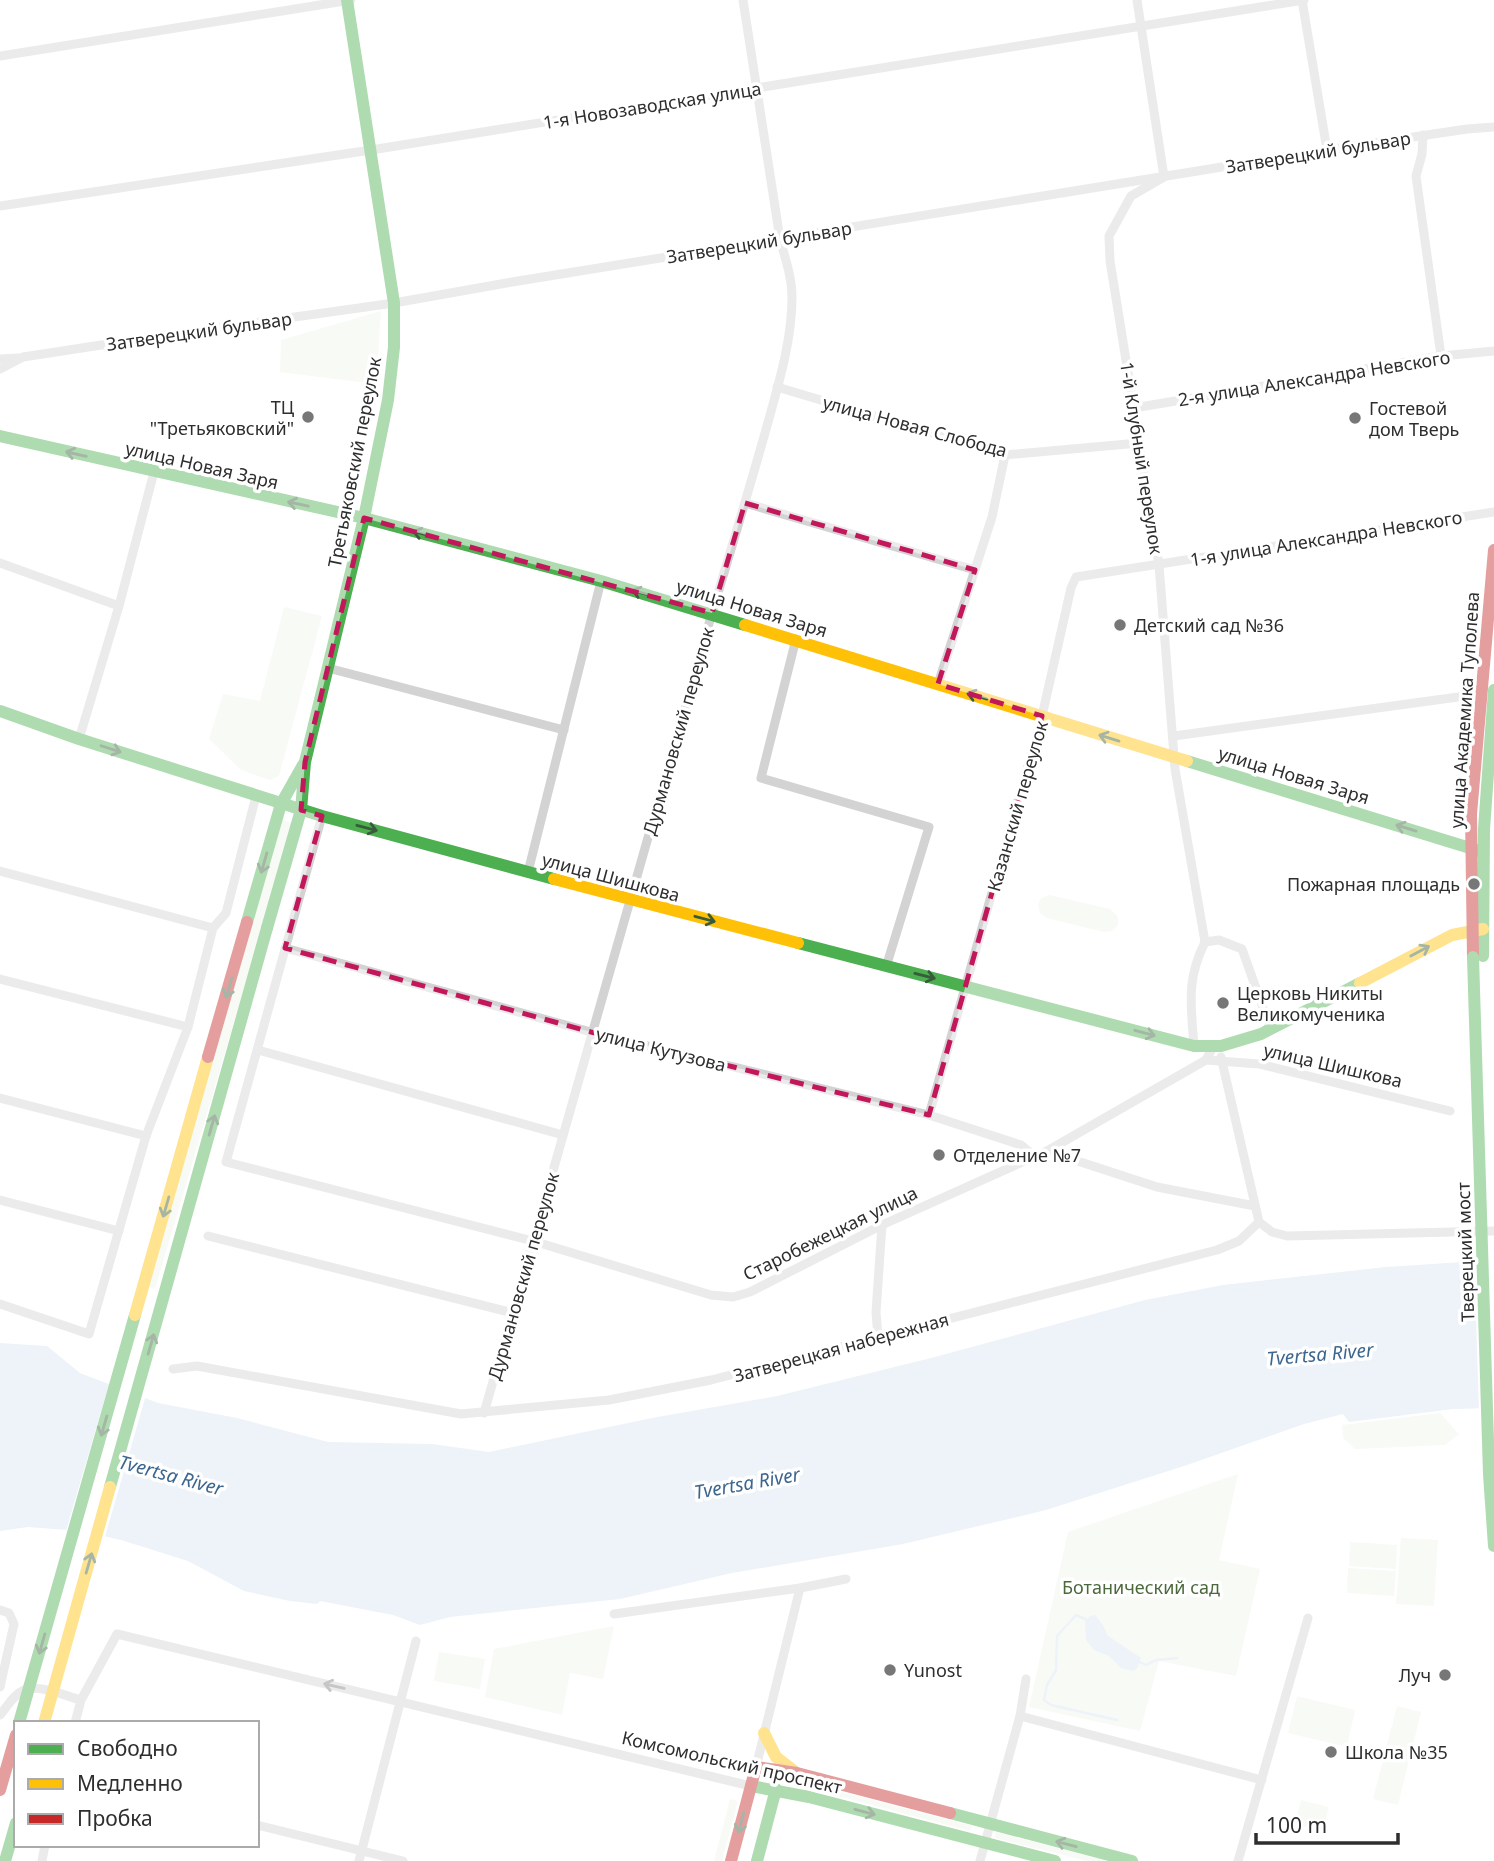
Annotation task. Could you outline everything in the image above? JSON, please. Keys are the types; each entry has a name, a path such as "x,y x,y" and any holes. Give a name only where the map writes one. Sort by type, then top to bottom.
{"main road":[{"name":"Третьяковский переулок","path":"45,1721 267,928 299,823 305,762 365,518 390,390 394,303 349,0"},
{"name":"улица Новая Заря","path":"0,436 365,518 601,581 1478,850"},
{"name":"улица Академика Туполева","path":"1478,850 1489,829 1494,550"},
{"name":"улица Академика Туполева","path":"1478,957 1483,928 1478,850 1471,819 1491,693"},
{"name":"улица Шишкова","path":"0,711 301,810 886,967 1219,1051"},
{"name":"Третьяковский переулок","path":"20,1721 281,804 305,762"},
{"path":"1471,819 1476,826 1489,829"},
{"path":"1219,1051 1271,1030 1452,935 1483,928"},
{"name":"Тверецкий мост","path":"1478,957 1494,1374"},
{"name":"Тверецкий мост","path":"1478,957 1489,1474 1494,1546"},
{"name":"Комсомольский проспект","path":"764,1733 776,1758 797,1773"},
{"path":"0,1790 14,1742"},
{"path":"731,1861 756,1768"},
{"name":"Комсомольский проспект","path":"756,1768 814,1777 1132,1861"},
{"path":"809,1797 805,1785 807,1780 814,1777"},
{"name":"Комсомольский проспект","path":"751,1786 809,1797 1055,1861"},
{"path":"757,1861 776,1789"},
{"path":"5,1861 14,1830"}],"street":[{"path":"0,56 349,0"},
{"name":"Дурмановский переулок","path":"484,1413 591,1032 745,503 788,337 792,295 790,278 780,239 743,0"},
{"path":"1137,0 1164,177"},
{"name":"1-я Новозаводская улица","path":"0,206 371,150 1303,0"},
{"path":"1303,0 1327,149"},
{"name":"Затверецкий бульвар","path":"0,359 394,303 1327,149 1494,127"},
{"path":"1423,135 1422,154 1416,176 1441,356"},
{"name":"1-й Клубный переулок","path":"1164,177 1131,196 1109,236 1110,261 1159,565 1175,757 1205,942"},
{"name":"2-я улица Александра Невского","path":"1134,408 1441,356 1494,351"},
{"name":"Затверецкий бульвар","path":"0,369 23,357"},
{"name":"улица Новая Слобода","path":"777,387 1005,455 1139,443"},
{"path":"938,684 992,517 1005,455"},
{"path":"79,739 119,606 154,472"},
{"path":"745,503 975,570"},
{"name":"1-я улица Александра Невского","path":"1159,565 1494,512"},
{"path":"0,563 119,606"},
{"name":"Казанский переулок","path":"929,1115 1042,716 1071,588 1076,577 1159,565"},
{"path":"528,873 601,581"},
{"path":"796,639 761,778 929,827 886,967"},
{"path":"328,668 564,730"},
{"path":"1174,736 1491,693"},
{"path":"0,1304 89,1334 146,1136 188,1027 213,928 226,913 256,796"},
{"path":"323,816 258,1050 563,1135"},
{"path":"0,872 213,928"},
{"path":"1194,1046 1191,983 1195,962 1205,942 1219,940 1242,949 1271,1030"},
{"name":"улица Кутузова","path":"285,948 591,1032 929,1115 1021,1145 1035,1157"},
{"path":"0,979 188,1027"},
{"name":"Старобежецкая улица","path":"258,1050 226,1162 533,1241 710,1295 733,1297 762,1287 882,1225 1047,1152 1219,1051"},
{"path":"1219,1051 1259,1222 1272,1232 1287,1236 1494,1231"},
{"name":"улица Шишкова","path":"1219,1051 1259,1064 1450,1111"},
{"path":"0,1098 146,1136"},
{"path":"1047,1152 1157,1187 1255,1206"},
{"path":"0,1200 118,1231"},
{"name":"Затверецкая набережная","path":"173,1369 197,1366 461,1414 610,1400 712,1380 1217,1250 1239,1241 1259,1222"},
{"path":"878,1338 876,1312 882,1225"},
{"path":"208,1237 513,1313"},
{"path":"614,1614 846,1579"},
{"path":"756,1768 800,1588"},
{"path":"0,1686 14,1624 4,1612"},
{"path":"1238,1861 1308,1618"},
{"name":"Комсомольский проспект","path":"81,1700 117,1634 751,1786"},
{"path":"361,1856 416,1641"},
{"path":"979,1861 1020,1716 1026,1679"},
{"path":"0,1715 23,1690 37,1688 81,1700 76,1721"},
{"path":"1020,1716 1262,1780"},
{"path":"259,1826 361,1856 403,1861"}],"highlighted area":[{"path":"745,503 975,570 938,684 1042,716 929,1115 591,1032 285,948 322,816 301,810 305,762 364,518 712,613"}],"green space":[{"path":"381,311 376,384 280,372 281,340"},
{"path":"284,607 322,616 279,776 270,780 241,770 209,739 223,694 260,701"},
{"path":"282,820 293,823 155,1289 149,1287"},
{"path":"1049,895 1110,909 1118,917 1118,925 1112,931 1104,932 1047,918 1040,913 1038,905 1041,898"},
{"path":"1440,1413 1459,1434 1445,1445 1355,1449 1343,1438 1342,1425"},
{"name":"Ботанический сад","path":"1238,1474 1219,1560 1260,1569 1236,1676 1159,1661 1140,1731 1029,1707 1068,1532"},
{"path":"1401,1538 1438,1540 1434,1606 1396,1604"},
{"path":"1350,1542 1397,1545 1396,1569 1349,1566"},
{"path":"1348,1568 1396,1571 1394,1596 1347,1593"},
{"path":"614,1626 603,1679 570,1673 562,1715 485,1697 494,1649"},
{"path":"439,1652 485,1659 480,1689 434,1681"},
{"path":"1297,1696 1355,1710 1347,1747 1288,1733"},
{"path":"1397,1706 1421,1712 1398,1805 1373,1799"},
{"path":"814,1785 972,1826 970,1831 812,1789"},
{"path":"730,1799 738,1801 722,1861 714,1861"},
{"path":"1301,1800 1329,1807 1323,1831 1295,1824"},
{"path":"996,1832 1107,1861 1087,1861 995,1838"}],"water":[{"name":"Tvertsa River","path":"1494,1260 1494,1408 1453,1409 1349,1422 1343,1414 1304,1424 1046,1510 903,1544 732,1573 620,1599 450,1617 420,1625 393,1615 320,1601 317,1604 290,1601 244,1591 188,1561 82,1531 28,1527 0,1531 0,1343 47,1346 80,1373 158,1403 237,1418 328,1442 432,1444 489,1452 652,1418 777,1396 931,1358 1145,1300 1223,1285 1386,1267"},
{"path":"1095,1615 1108,1636 1141,1658 1133,1671 1121,1668 1109,1656 1094,1650 1086,1640 1085,1622"}],"pier":[{"path":"1494,1256 1494,1411 1479,1412 1474,1257"},
{"path":"110,1381 146,1395 104,1540 81,1534 65,1534"}],"waterway":[{"path":"1087,1620 1076,1615 1057,1636 1056,1670 1047,1685 1044,1700 1051,1705 1117,1720"},
{"path":"1140,1662 1146,1665 1156,1660 1177,1658"}],"traffic: fast":[{"path":"301,810 305,762 364,518 388,400 394,347 394,303 347,0"},
{"path":"0,436 364,518 601,581 745,625"},
{"path":"1483,956 1484,829 1494,690"},
{"path":"0,711 79,739 322,816 554,879"},
{"path":"1187,761 1483,852"},
{"path":"281,804 303,765"},
{"path":"247,922 281,804"},
{"path":"267,928 301,810"},
{"path":"110,1487 267,928"},
{"path":"798,943 1194,1046 1221,1046 1261,1034 1360,983"},
{"path":"1473,957 1489,1474 1494,1546"},
{"path":"20,1721 135,1315"},
{"path":"751,1786 809,1797 1055,1861"},
{"path":"757,1861 776,1789"},
{"path":"950,1813 1132,1861"},
{"path":"5,1861 14,1830"}],"traffic: slow":[{"path":"745,625 1187,761"},
{"path":"554,879 798,943"},
{"path":"1360,983 1452,935 1483,929"},
{"path":"135,1315 208,1057"},
{"path":"45,1721 110,1487"},
{"path":"764,1733 776,1757 794,1771"}],"traffic: jam":[{"path":"1473,957 1471,814 1494,550"},
{"path":"208,1057 247,922"},
{"path":"0,1790 14,1742"},
{"path":"731,1861 756,1767 797,1773 950,1813"}],"place":[{"name":"ТЦ \"Третьяковский\"","path":"308,417"},
{"name":"Гостевой дом Тверь","path":"1355,418"},
{"name":"Детский сад №36","path":"1120,625"},
{"name":"Пожарная площадь","path":"1474,884"},
{"name":"Церковь Никиты Великомученика","path":"1223,1003"},
{"name":"Отделение №7","path":"939,1155"},
{"name":"Yunost","path":"890,1670"},
{"name":"Луч","path":"1445,1675"},
{"name":"Школа №35","path":"1331,1752"}]}
